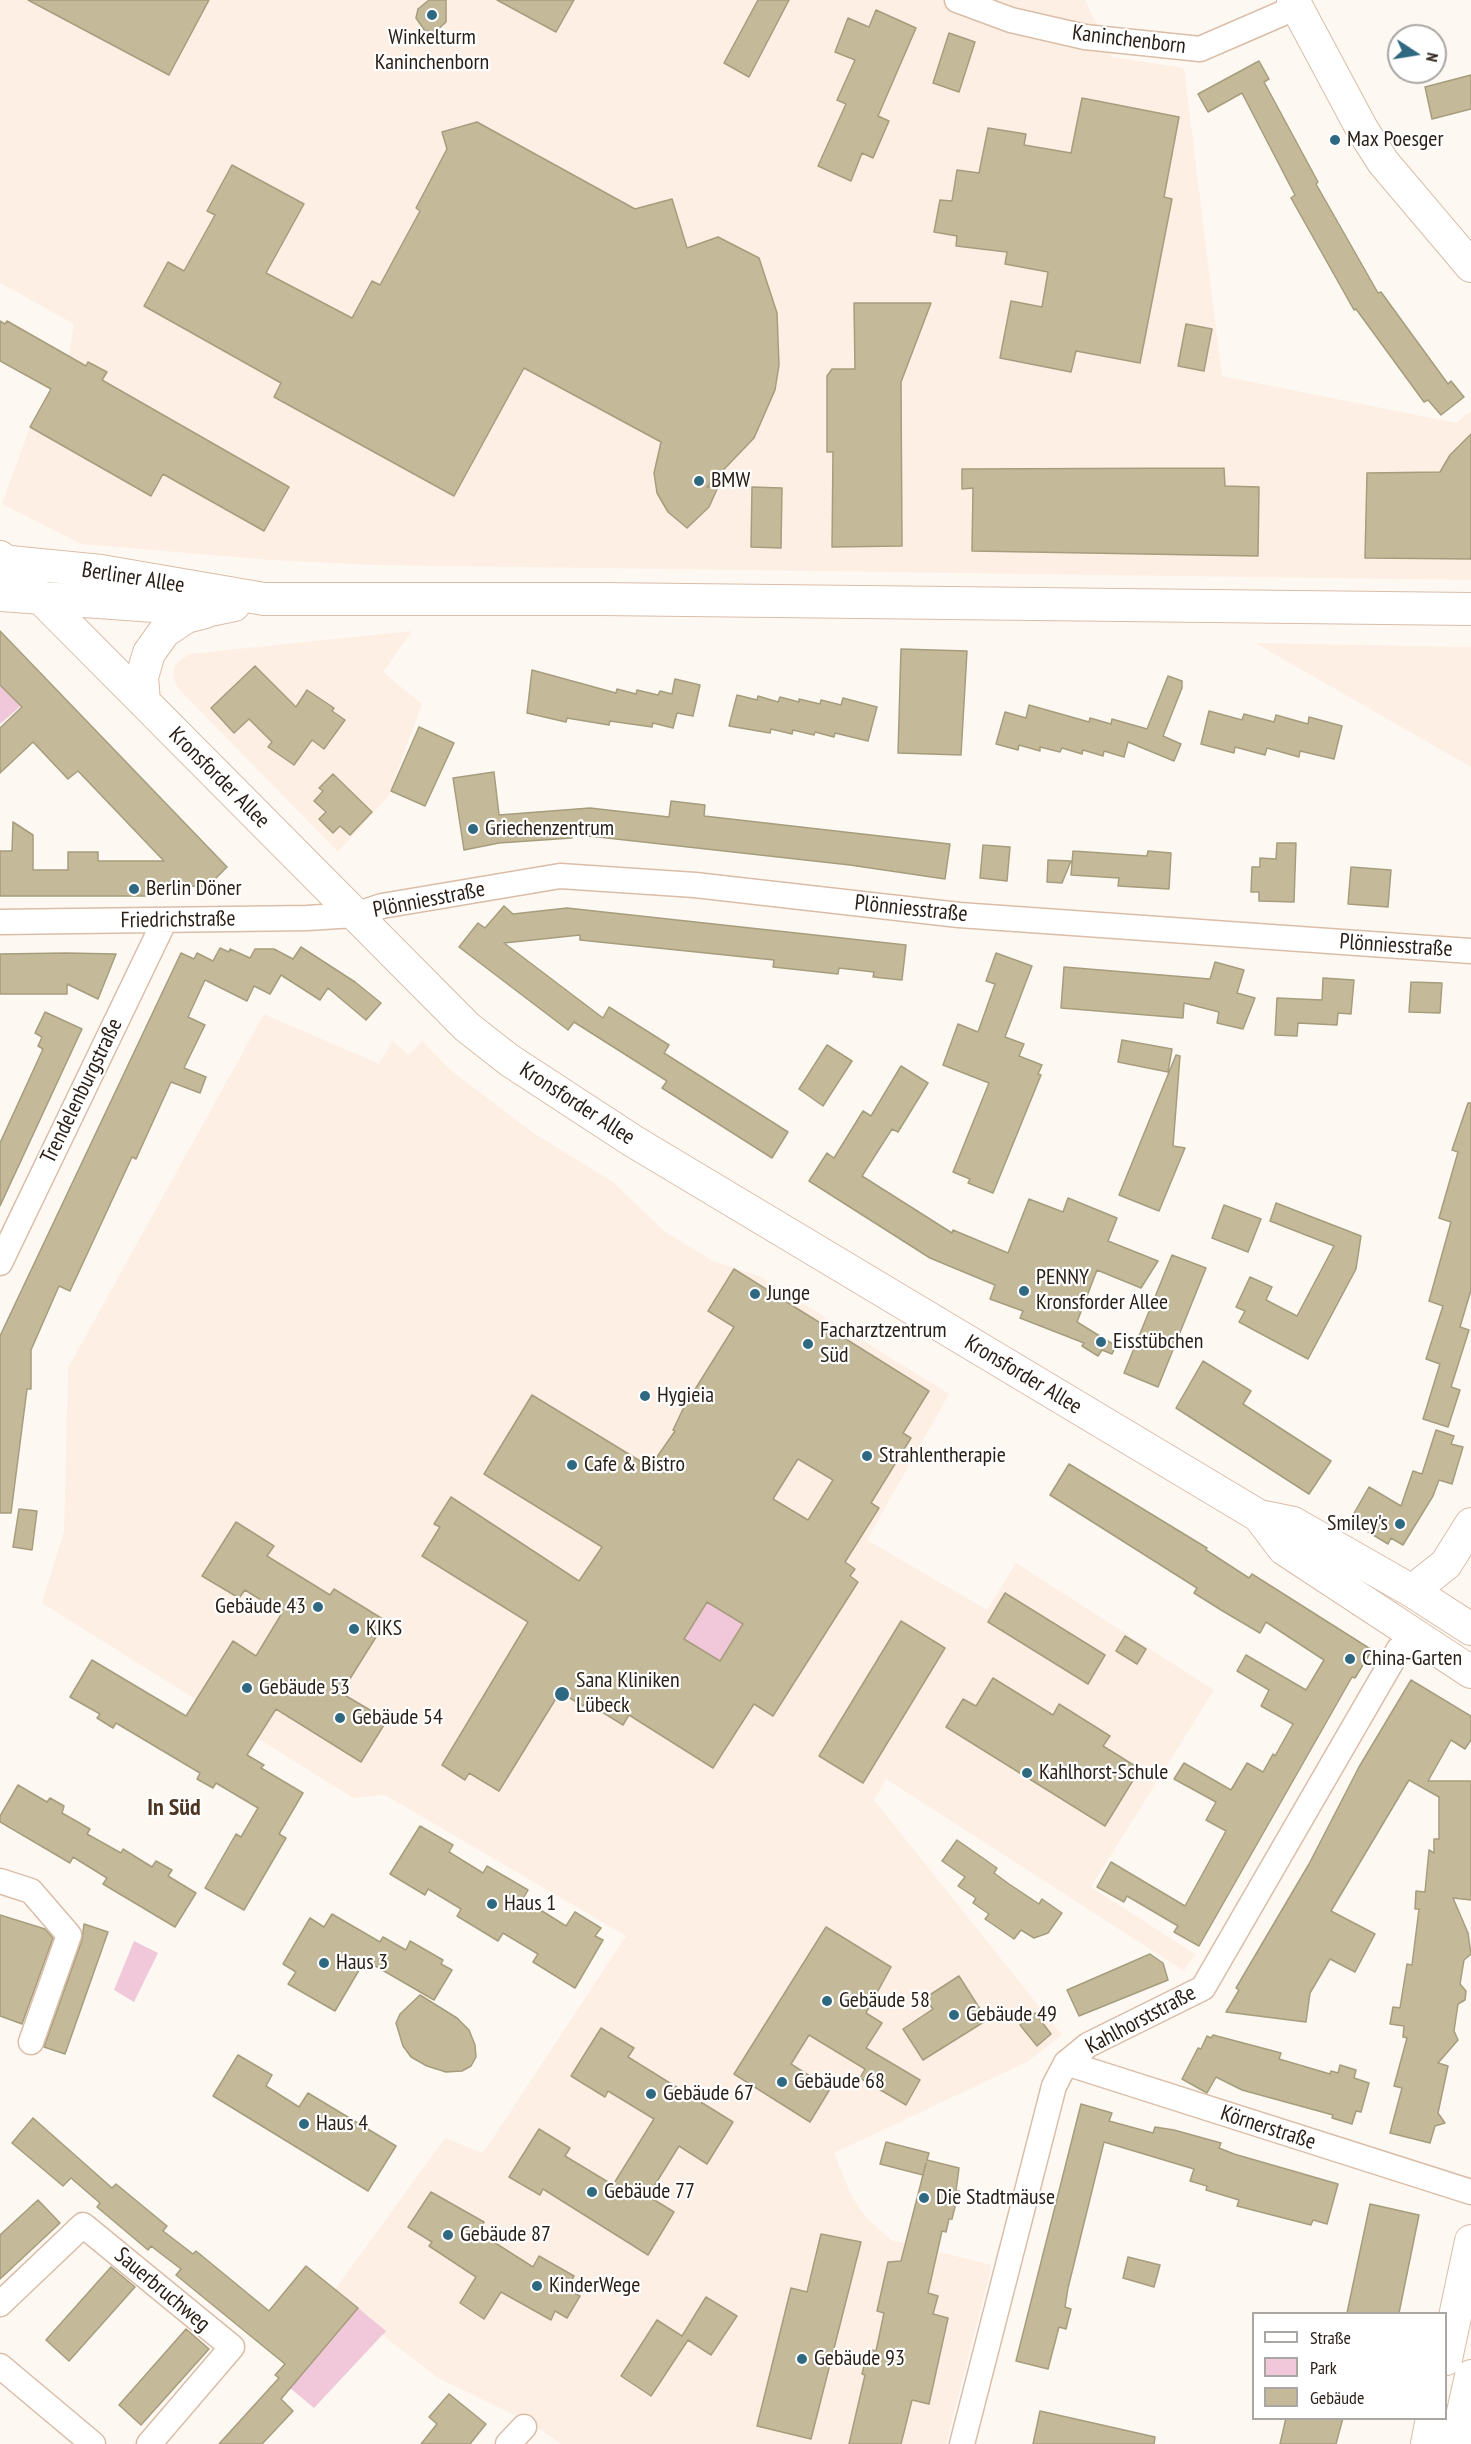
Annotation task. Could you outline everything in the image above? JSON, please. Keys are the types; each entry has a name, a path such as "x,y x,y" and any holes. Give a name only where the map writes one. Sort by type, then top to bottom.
{"main road":[{"path":"1295,3 1362,129 1383,162 1471,266"},
{"name":"Kronsforder Allee","path":"1,560 467,1027 541,1083 633,1141 1259,1516 1293,1523 1412,1591 1471,1629"},
{"name":"Berliner Allee","path":"1,560 101,572 264,599"},
{"path":"0,595 210,610"},
{"path":"144,702 145,669 149,653 164,632 186,617 264,599 600,599 1471,609"},
{"name":"Kronsforder Allee","path":"1259,1516 1284,1549 1471,1672"},
{"path":"1412,1591 1446,1564 1471,1524"},
{"path":"1447,2354 1471,2241"},
{"path":"1456,2444 1471,2376"},
{"path":"1427,2444 1432,2420"}],"street":[{"name":"Kaninchenborn","path":"957,0 1011,20 1085,37 1200,49 1295,3"},
{"name":"Plönniesstraße","path":"355,915 382,906 560,876 695,885 959,915 1471,951"},
{"name":"Friedrichstraße","path":"0,922 308,918 355,915"},
{"name":"Trendelenburgstraße","path":"0,1263 165,920"},
{"name":"Kahlhorststraße","path":"962,2444 1054,2086 1066,2062 1088,2045 1203,1988 1399,1650 1415,1636"},
{"path":"0,1881 31,1891 69,1935 31,2042"},
{"name":"Körnerstraße","path":"1066,2062 1471,2192"},
{"name":"Sauerbruchweg","path":"0,2304 83,2225 232,2347 149,2444"},
{"path":"0,2366 93,2444"}],"shaded area":[{"path":"0,0 1085,0 1112,57 1184,68 1222,376 1456,423 1471,411 1471,580 373,565 271,560 81,544 2,504 30,427 69,356 74,324 0,283"},
{"path":"412,631 383,672 422,704 388,797 338,852 177,687 173,676 175,665 189,654"},
{"path":"1255,643 1471,647 1471,767"},
{"name":"Sana Kliniken Lübeck","path":"264,1014 379,1064 392,1041 409,1055 422,1041 449,1069 535,1134 613,1182 664,1231 713,1261 759,1276 949,1394 867,1540 987,1610 1016,1563 1214,1690 1091,1887 1195,1954 1184,1971 886,1779 874,1800 1062,2035 1027,2062 834,2153 852,2197 866,2217 891,2240 992,2265 946,2444 561,2444 531,2423 438,2378 331,2295 445,2138 483,2153 626,1936 385,1795 353,1798 42,1603 64,1531 68,1368"}],"green space":[{"path":"0,685 21,706 0,724"},
{"path":"707,1602 743,1624 720,1661 684,1639"},
{"path":"134,1941 158,1953 134,2002 114,1990"},
{"path":"358,2308 386,2331 314,2408 290,2388"}],"building":[{"path":"28,0 209,0 169,75"},
{"name":"Winkelturm Kaninchenborn","path":"429,0 446,0 446,22 435,32 425,31 416,18 418,9"},
{"path":"497,0 574,0 556,32"},
{"path":"758,0 789,0 749,77 724,63"},
{"path":"876,10 916,28 878,116 889,121 873,158 862,153 851,181 818,166 846,104 837,100 855,60 835,52 848,18 869,27"},
{"path":"949,33 975,42 959,92 933,83"},
{"path":"1259,61 1269,79 1264,82 1318,182 1316,184 1378,293 1381,292 1448,384 1451,381 1464,397 1441,415 1428,400 1424,402 1356,309 1354,310 1291,198 1295,195 1242,93 1208,112 1198,94"},
{"path":"1471,75 1471,109 1432,119 1425,87 1447,84 1447,81"},
{"path":"1082,98 1179,117 1164,197 1172,199 1140,363 1076,351 1071,372 1000,358 1011,301 1042,307 1048,272 1005,264 1007,252 956,246 957,236 934,232 940,200 952,201 957,170 979,173 988,128 1026,134 1024,145 1071,153"},
{"path":"477,122 635,209 672,199 687,248 718,237 759,258 777,313 779,365 775,390 754,438 707,487 718,487 709,507 687,528 668,512 657,493 654,473 661,442 524,368 454,496 274,397 281,383 144,306 168,262 184,271 215,215 207,211 232,165 304,204 266,273 352,318 372,281 380,285 420,211 416,208 447,149 442,132"},
{"path":"854,303 931,303 901,382 902,546 832,547 833,452 827,452 827,376 832,369 855,369"},
{"path":"0,321 5,324 7,321 86,366 88,362 107,372 102,380 289,487 264,531 163,474 151,496 30,427 51,389 0,361"},
{"path":"1186,324 1212,329 1204,371 1178,366"},
{"path":"1471,434 1471,559 1365,558 1367,473 1440,472 1450,455"},
{"path":"1224,468 1225,486 1259,487 1258,556 972,551 973,488 962,489 962,469"},
{"path":"752,487 782,488 781,548 751,547"},
{"path":"0,631 227,867 208,886 148,887 149,896 0,896 0,851 12,851 13,822 33,835 33,870 68,870 68,852 98,852 98,861 164,861 78,771 68,779 33,742 0,773 0,728 22,707 0,685"},
{"path":"901,649 967,651 961,755 898,753"},
{"path":"255,666 296,707 307,690 334,708 332,711 345,720 324,749 312,740 294,765 268,747 272,742 249,719 234,733 211,708"},
{"path":"532,670 616,693 617,689 636,694 637,690 658,695 660,691 672,694 675,679 700,685 693,716 677,713 673,728 653,723 652,727 610,721 609,725 567,718 566,722 527,713"},
{"path":"1168,676 1182,681 1182,688 1163,736 1181,744 1174,761 1128,742 1124,757 1104,751 1103,756 1083,750 1082,754 1062,748 1060,752 1040,747 1040,751 1019,745 1018,750 996,744 1005,712 1026,718 1029,705 1089,722 1090,718 1111,724 1112,719 1147,729"},
{"path":"737,695 757,700 758,696 778,702 780,697 820,704 821,700 841,705 843,698 877,707 868,741 835,733 834,737 815,732 814,735 793,730 792,734 771,729 770,733 729,726"},
{"path":"1209,711 1242,720 1244,714 1274,722 1276,715 1308,724 1309,717 1342,726 1334,759 1300,751 1299,757 1267,748 1265,755 1235,747 1234,753 1201,744"},
{"path":"419,727 454,743 425,806 391,791"},
{"path":"494,772 499,815 590,808 669,817 671,801 705,805 704,816 950,844 945,879 850,865 571,834 572,838 499,843 464,850 453,778"},
{"path":"333,774 372,812 350,835 340,826 333,833 319,819 326,812 314,801 323,791 319,788"},
{"path":"1277,843 1296,843 1294,902 1259,901 1259,892 1251,892 1252,867 1260,867 1260,858 1276,859"},
{"path":"983,845 1010,847 1007,881 980,878"},
{"path":"1073,851 1147,856 1148,851 1171,853 1169,889 1118,886 1119,878 1071,875"},
{"path":"1048,860 1071,861 1062,883 1047,882"},
{"path":"1351,867 1391,870 1388,907 1348,904"},
{"path":"504,906 513,914 567,908 906,945 902,980 873,977 874,972 839,968 838,974 773,967 774,960 580,940 580,935 504,943 603,1018 609,1007 669,1045 664,1053 788,1132 772,1158 662,1088 667,1081 574,1022 568,1030 459,947 478,923 485,928"},
{"path":"301,947 355,982 381,1003 366,1020 328,988 320,1000 281,975 270,994 254,986 247,1001 205,980 188,1017 205,1025 184,1068 206,1077 200,1093 171,1082 136,1159 132,1157 70,1291 59,1286 31,1350 31,1389 27,1389 11,1513 0,1513 0,1336 181,953 194,959 197,953 213,961 220,948 229,952 230,949 250,958 255,949 274,949 293,959"},
{"path":"996,953 1032,966 1005,1037 1024,1044 1019,1056 1042,1065 1038,1074 1041,1075 993,1193 968,1183 970,1179 953,1172 989,1083 943,1065 958,1024 978,1032 995,984 986,981"},
{"path":"0,954 116,954 98,999 67,984 67,994 0,994"},
{"path":"1215,962 1244,970 1237,993 1255,998 1243,1029 1217,1023 1219,1012 1184,1003 1183,1018 1061,1008 1064,967 1210,979"},
{"path":"1323,978 1354,980 1351,1014 1338,1013 1337,1025 1298,1023 1297,1036 1275,1035 1277,998 1322,1000"},
{"path":"1411,982 1442,983 1440,1013 1409,1012"},
{"path":"45,1012 82,1029 0,1206 0,1143 43,1049 38,1046 42,1037 35,1033"},
{"path":"1122,1040 1172,1049 1168,1072 1118,1062"},
{"path":"827,1045 852,1061 823,1106 799,1089"},
{"path":"1176,1055 1180,1056 1173,1146 1185,1148 1159,1211 1119,1195"},
{"path":"901,1066 928,1083 898,1132 892,1129 862,1176 952,1233 953,1230 1008,1253 1029,1199 1063,1212 1068,1198 1117,1218 1108,1241 1158,1261 1141,1288 1097,1270 1077,1322 1116,1346 1112,1354 1102,1350 1098,1356 1082,1346 1084,1343 1020,1318 1023,1311 990,1299 995,1285 930,1258 809,1181 827,1153 834,1158 863,1111 871,1116"},
{"path":"1468,1103 1471,1103 1471,1290 1460,1327 1469,1330 1451,1387 1460,1390 1448,1427 1423,1419 1440,1364 1426,1359 1443,1306 1429,1301 1451,1222 1439,1218 1458,1152 1452,1150"},
{"path":"1276,1203 1361,1236 1356,1269 1308,1359 1239,1322 1245,1311 1236,1307 1250,1277 1272,1287 1266,1300 1297,1316 1334,1246 1270,1221"},
{"path":"1224,1205 1261,1219 1248,1252 1212,1238"},
{"path":"1172,1255 1206,1268 1158,1387 1124,1373"},
{"path":"734,1269 929,1391 903,1433 911,1438 871,1503 879,1508 845,1562 855,1569 850,1576 858,1582 773,1716 754,1704 713,1768 629,1715 623,1725 586,1702 583,1706 560,1692 499,1791 469,1773 465,1780 442,1765 528,1622 422,1556 440,1527 434,1524 451,1497 579,1581 602,1547 484,1474 532,1395 650,1467 675,1431 673,1430 684,1407 734,1327 708,1311","holes":["798,1459 833,1480 808,1520 773,1499","707,1602 743,1624 720,1661 684,1639"]},
{"path":"1203,1361 1251,1391 1243,1404 1331,1461 1309,1494 1176,1408"},
{"path":"1436,1430 1454,1436 1451,1444 1463,1447 1452,1484 1439,1480 1433,1496 1403,1545 1391,1538 1388,1544 1360,1527 1364,1521 1353,1515 1369,1487 1401,1506 1413,1471 1422,1474"},
{"path":"1069,1464 1207,1548 1206,1550 1249,1578 1252,1574 1372,1650 1355,1678 1352,1677 1199,1946 1174,1932 1178,1926 1127,1896 1124,1902 1097,1887 1111,1862 1185,1906 1226,1831 1206,1820 1216,1802 1174,1779 1184,1763 1231,1790 1247,1763 1263,1772 1273,1754 1275,1756 1293,1724 1261,1706 1269,1690 1237,1671 1246,1655 1306,1690 1324,1660 1266,1622 1260,1633 1221,1610 1194,1593 1197,1588 1050,1495"},
{"path":"19,1509 37,1511 32,1550 13,1547"},
{"path":"236,1522 274,1546 267,1556 330,1595 334,1589 386,1621 341,1693 387,1720 361,1762 276,1709 247,1755 264,1765 261,1768 303,1793 279,1834 286,1838 244,1910 205,1888 236,1834 241,1837 258,1808 216,1783 213,1788 197,1779 200,1773 116,1723 113,1728 97,1718 100,1714 70,1697 92,1660 186,1716 233,1641 256,1656 282,1613 245,1590 239,1598 202,1576"},
{"path":"1005,1593 1105,1655 1088,1684 988,1622"},
{"path":"901,1621 945,1648 863,1783 819,1756"},
{"path":"1125,1636 1146,1649 1137,1664 1116,1651"},
{"path":"993,1678 1053,1715 1059,1704 1110,1736 1103,1746 1140,1769 1105,1826 946,1727 963,1699 976,1706"},
{"path":"1411,1680 1471,1716 1471,1740 1465,1749 1451,1740 1428,1781 1471,1781 1471,1900 1453,1898 1468,1933 1471,1954 1464,1960 1460,1984 1466,1991 1465,2000 1458,2004 1454,2031 1458,2040 1438,2063 1448,2066 1438,2113 1445,2123 1435,2126 1430,2143 1390,2133 1402,2088 1394,2086 1407,2038 1403,2037 1404,2026 1390,2024 1393,2007 1400,2008 1407,1964 1412,1965 1419,1909 1415,1909 1416,1891 1425,1892 1429,1850 1434,1853 1434,1839 1439,1839 1439,1797 1409,1780 1331,1911 1375,1934 1355,1972 1330,1959 1310,1993 1306,2022 1226,2012 1239,1990 1236,1988 1309,1864 1359,1767"},
{"path":"18,1785 47,1802 50,1798 64,1806 62,1813 90,1829 87,1834 121,1853 123,1849 152,1867 156,1861 172,1870 168,1876 196,1893 175,1927 103,1884 107,1878 73,1857 70,1863 0,1822 0,1816"},
{"name":"Haus 1","path":"420,1826 453,1845 449,1852 483,1873 487,1866 528,1890 523,1899 566,1926 575,1912 601,1928 595,1936 603,1940 575,1988 533,1962 538,1954 503,1933 498,1941 457,1916 461,1909 428,1889 425,1895 390,1874"},
{"path":"957,1840 997,1868 994,1873 1009,1884 1039,1904 1042,1899 1062,1913 1048,1933 1034,1938 1021,1930 1014,1939 985,1919 989,1914 973,1903 976,1898 958,1886 965,1877 942,1861"},
{"name":"Haus 3","path":"332,1914 380,1942 383,1937 406,1950 410,1941 443,1960 441,1964 452,1970 434,2000 365,1960 335,2011 288,1984 296,1972 283,1964 310,1918 324,1927"},
{"path":"0,1915 45,1929 53,1938 22,2024 0,2016"},
{"path":"84,1924 108,1932 65,2054 44,2047 82,1940"},
{"name":"Gebäude 58","path":"826,1927 891,1967 866,2013 882,2023 866,2048 920,2080 906,2105 860,2078 865,2069 809,2035 791,2064 830,2089 810,2122 734,2074"},
{"path":"1150,1954 1163,1963 1168,1980 1079,2016 1067,1990"},
{"name":"Gebäude 49","path":"959,1976 987,2020 923,2060 903,2029 933,2009 925,1998"},
{"path":"420,1995 457,2018 469,2030 475,2045 476,2057 471,2066 462,2071 446,2072 427,2066 411,2057 403,2046 396,2023 400,2014"},
{"path":"1035,2013 1051,2034 1037,2046 1020,2025"},
{"path":"601,2028 634,2048 628,2057 733,2122 707,2164 679,2146 648,2196 674,2212 648,2255 543,2189 540,2195 509,2177 539,2129 570,2148 565,2156 613,2185 654,2119 608,2091 605,2097 571,2076"},
{"path":"1213,2035 1281,2053 1279,2059 1330,2074 1331,2071 1338,2073 1340,2065 1356,2070 1354,2078 1369,2083 1361,2112 1356,2111 1352,2124 1332,2118 1333,2115 1242,2090 1216,2077 1207,2093 1182,2079 1198,2048 1201,2049 1207,2036 1211,2038"},
{"name":"Haus 4","path":"238,2055 272,2075 266,2086 299,2107 308,2093 396,2146 368,2191 213,2096"},
{"path":"1081,2104 1112,2113 1109,2121 1153,2133 1155,2127 1174,2130 1221,2143 1219,2148 1234,2154 1338,2184 1327,2224 1313,2220 1311,2225 1237,2206 1239,2200 1206,2190 1207,2186 1190,2181 1194,2169 1104,2142 1068,2288 1065,2307 1071,2309 1066,2329 1059,2327 1048,2369 1016,2361"},
{"path":"33,2118 112,2188 116,2184 167,2226 163,2231 193,2254 196,2251 269,2311 306,2266 358,2308 281,2399 293,2411 262,2444 219,2444 279,2378 275,2375 285,2364 176,2275 181,2269 151,2246 148,2250 97,2207 100,2203 71,2178 63,2186 12,2143"},
{"path":"886,2142 929,2153 927,2160 959,2168 956,2191 959,2191 952,2219 949,2219 946,2232 942,2231 928,2293 938,2296 933,2314 948,2318 929,2404 912,2400 901,2444 849,2444 865,2375 862,2374 868,2349 876,2351 884,2313 877,2311 888,2262 901,2261 923,2175 880,2164"},
{"path":"431,2192 484,2222 478,2232 533,2267 539,2256 574,2276 567,2289 580,2296 567,2318 555,2311 551,2320 501,2292 484,2319 460,2303 476,2277 429,2246 432,2242 408,2227"},
{"path":"38,2200 60,2223 0,2279 0,2235"},
{"path":"1370,2204 1419,2215 1399,2312 1347,2312"},
{"name":"Gebäude 93","path":"821,2234 861,2242 811,2439 757,2426 791,2288 807,2292"},
{"path":"1128,2257 1160,2265 1154,2287 1123,2278"},
{"path":"111,2267 135,2287 69,2361 46,2340"},
{"path":"706,2297 737,2316 711,2355 688,2340 651,2396 621,2376 657,2320 682,2336"},
{"path":"186,2329 209,2349 141,2425 119,2405"},
{"path":"449,2394 486,2424 470,2444 421,2444 437,2424 429,2417"},
{"path":"1040,2411 1155,2437 1154,2444 1033,2444"},
{"path":"1286,2420 1342,2420 1336,2444 1280,2444"}],"place":[{"name":"Winkelturm Kaninchenborn","path":"432,15"},
{"name":"Max Poesger","path":"1335,140"},
{"name":"BMW","path":"699,481"},
{"name":"Griechenzentrum","path":"473,829"},
{"name":"Berlin Döner","path":"134,889"},
{"name":"PENNY Kronsforder Allee","path":"1024,1291"},
{"name":"Junge","path":"755,1294"},
{"name":"Eisstübchen","path":"1101,1342"},
{"name":"Facharztzentrum Süd","path":"808,1344"},
{"name":"Hygieia","path":"645,1396"},
{"name":"Strahlentherapie","path":"867,1456"},
{"name":"Cafe & Bistro","path":"572,1465"},
{"name":"Smiley's","path":"1400,1524"},
{"name":"Gebäude 43","path":"318,1607"},
{"name":"KIKS","path":"354,1629"},
{"name":"China-Garten","path":"1350,1659"},
{"name":"Gebäude 53","path":"247,1688"},
{"name":"Sana Kliniken Lübeck","path":"562,1694"},
{"name":"Gebäude 54","path":"340,1718"},
{"name":"Kahlhorst-Schule","path":"1027,1773"},
{"name":"Haus 1","path":"492,1904"},
{"name":"Haus 3","path":"324,1963"},
{"name":"Gebäude 58","path":"827,2001"},
{"name":"Gebäude 49","path":"954,2015"},
{"name":"Gebäude 68","path":"782,2082"},
{"name":"Gebäude 67","path":"651,2094"},
{"name":"Haus 4","path":"304,2124"},
{"name":"Gebäude 77","path":"592,2192"},
{"name":"Die Stadtmäuse","path":"924,2198"},
{"name":"Gebäude 87","path":"448,2235"},
{"name":"KinderWege","path":"537,2286"},
{"name":"Gebäude 93","path":"802,2359"}],"district":[{"name":"In Süd","path":"174,1808"}]}
